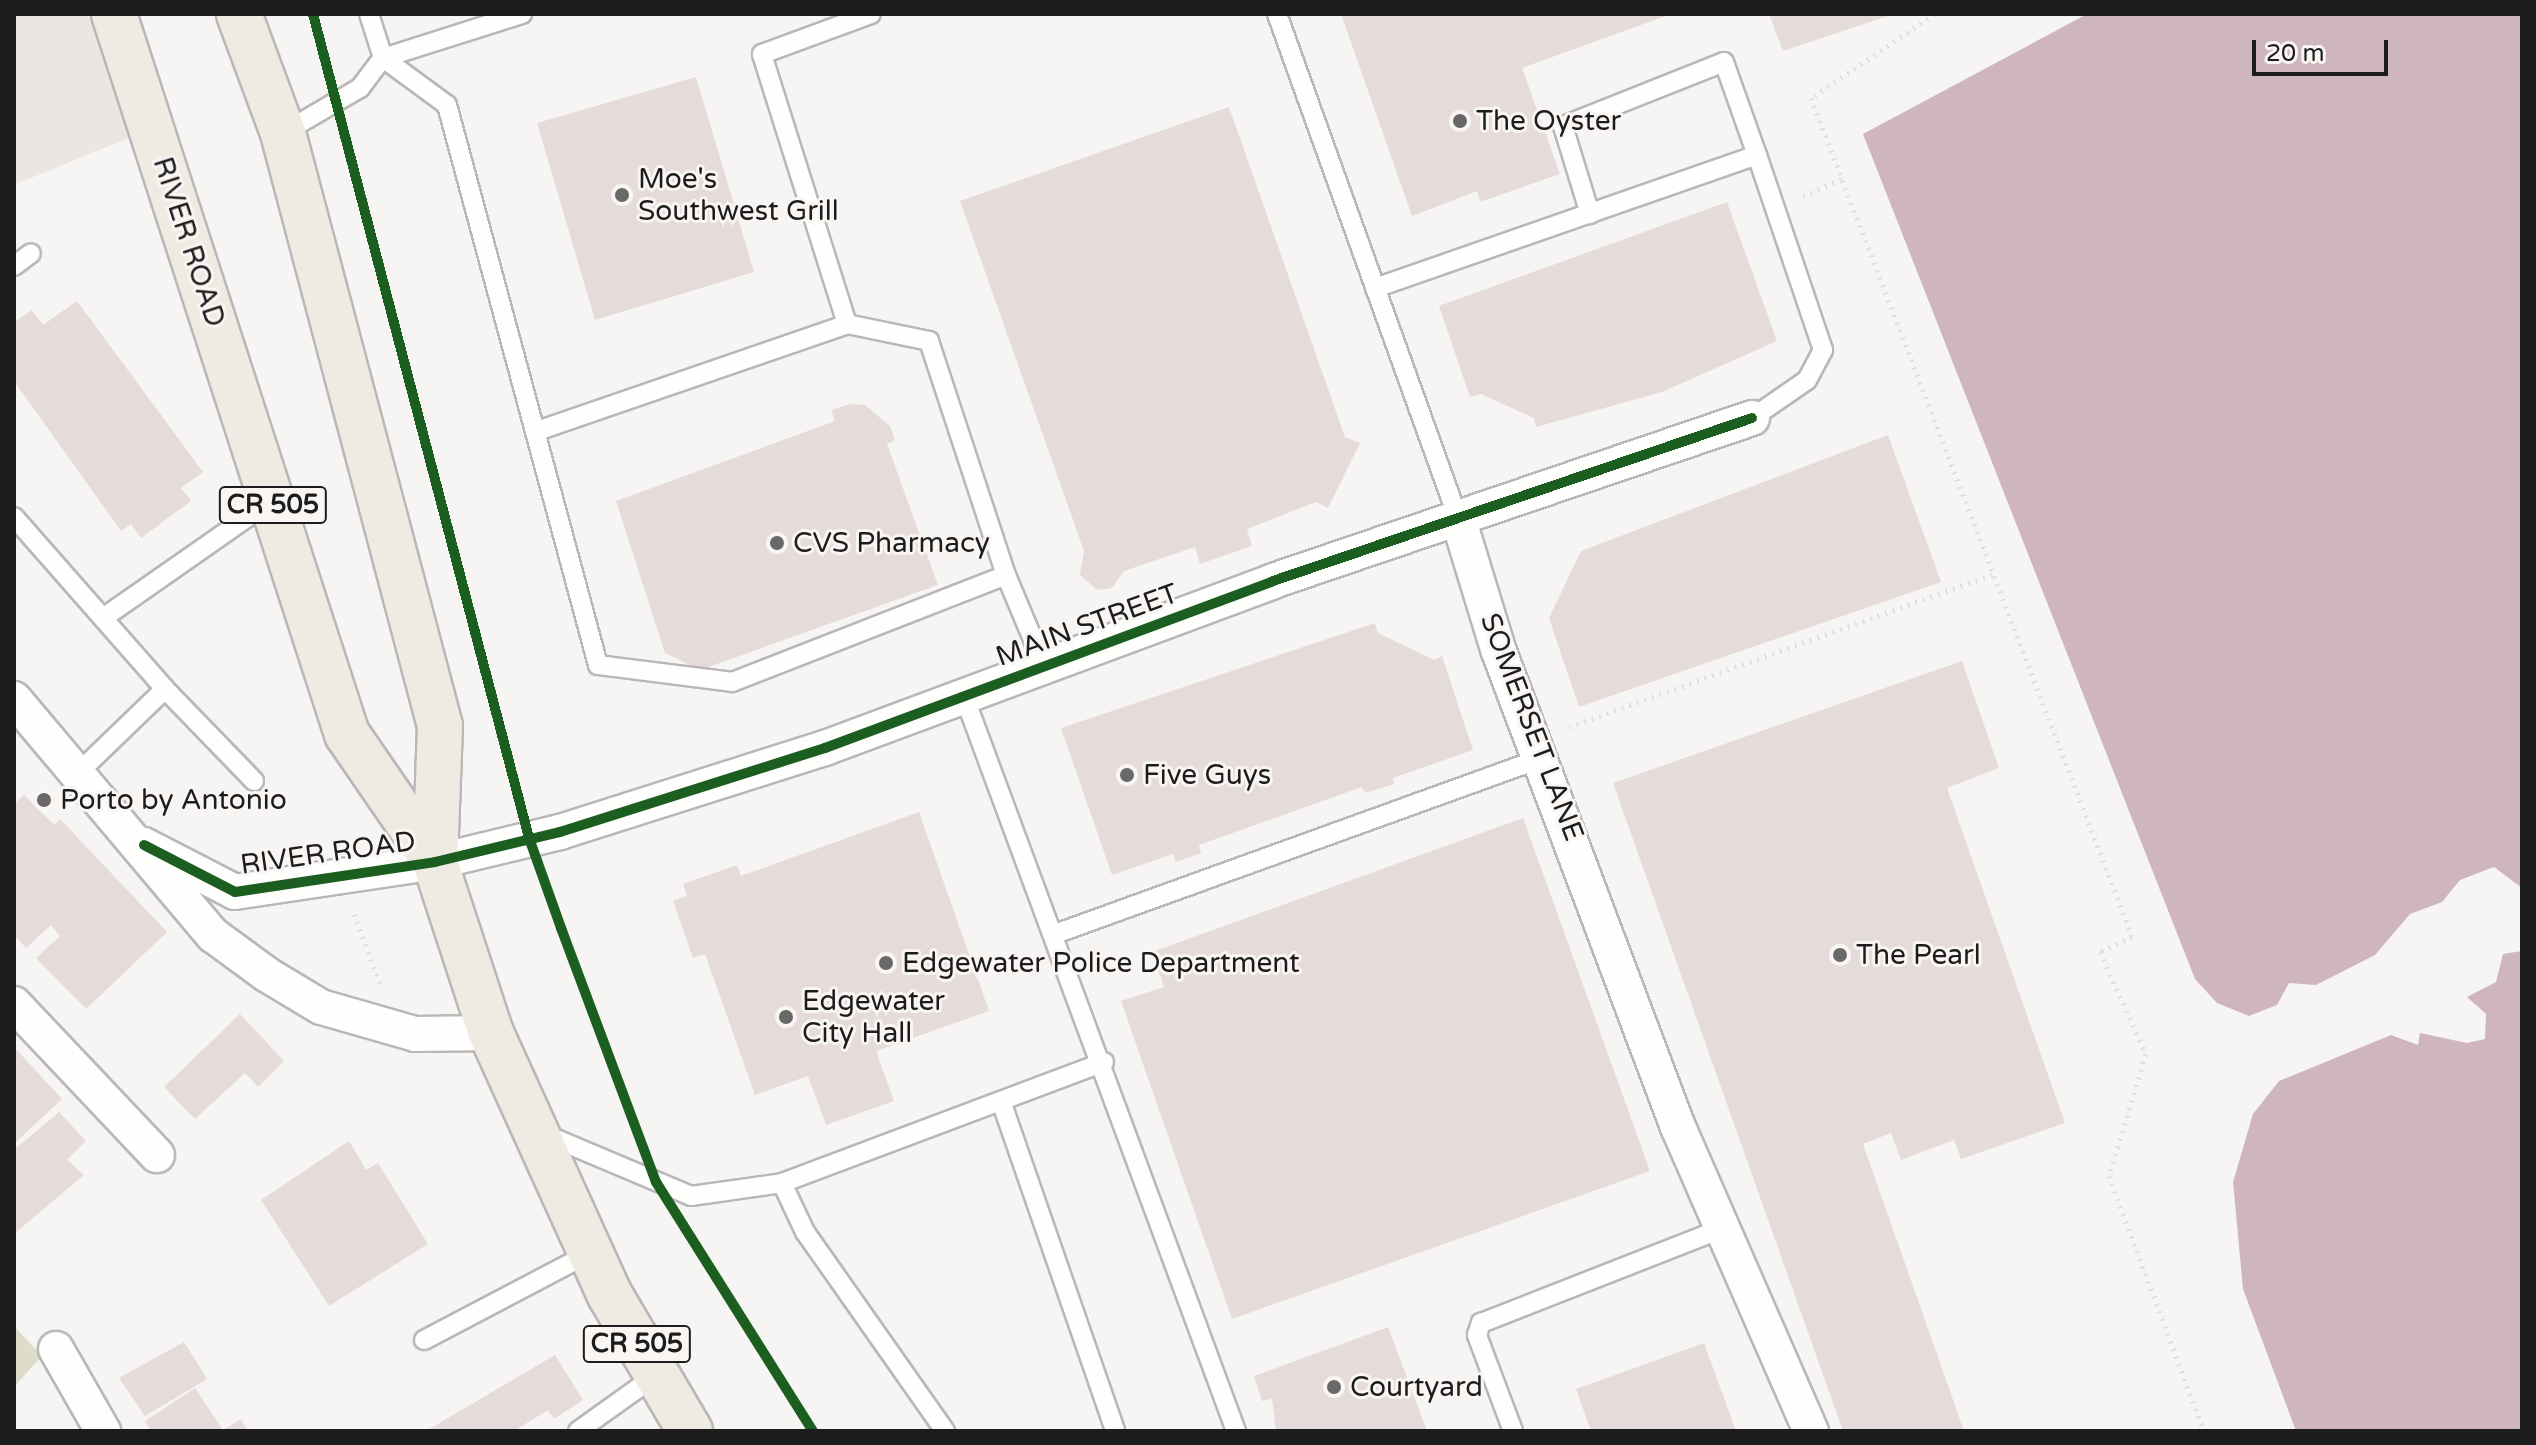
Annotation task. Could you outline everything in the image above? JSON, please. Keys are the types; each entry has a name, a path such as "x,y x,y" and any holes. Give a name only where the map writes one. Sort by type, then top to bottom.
{"main road":[{"name":"RIVER ROAD","path":"114,14 347,734 435,862 491,1033 590,1253 655,1376 690,1431"},
{"name":"RIVER ROAD","path":"239,14 283,133 440,726 435,862"}],"street":[{"name":"MAIN STREET","path":"435,862 560,832 964,696 1458,518 1752,418"},
{"name":"SOMERSET LANE","path":"1458,518 1539,749 1721,1229 1811,1431"},
{"name":"RIVER ROAD","path":"14,699 144,845 213,935 321,1007 415,1034 491,1033"},
{"name":"RIVER ROAD","path":"144,845 235,892 435,862"},
{"path":"14,1004 157,1155"},
{"path":"56,1349 103,1431"}],"lane":[{"path":"369,14 383,58 447,105 540,430 598,665 732,682 1006,575"},
{"path":"283,133 360,88 383,58 522,14"},
{"path":"847,324 762,54 871,14"},
{"name":"SOMERSET LANE","path":"1277,14 1458,518"},
{"path":"1590,214 1563,126 1724,62 1823,350 1807,380 1752,418"},
{"path":"1375,288 1757,155"},
{"path":"14,266 31,253"},
{"path":"540,430 847,324 929,341 1006,575 1044,666"},
{"path":"103,618 272,500"},
{"path":"14,517 165,689 254,781"},
{"path":"78,773 165,689"},
{"path":"964,696 1104,1062 1236,1431"},
{"path":"1055,934 1539,749"},
{"path":"535,1130 691,1196 782,1183 1104,1062"},
{"path":"1001,1101 1115,1431"},
{"path":"782,1183 805,1232 945,1431"},
{"path":"1513,1431 1477,1335 1481,1323 1721,1229"},
{"path":"424,1340 590,1253"},
{"path":"578,1431 655,1376"}],"path":[{"path":"1935,14 1811,98 2132,936 2100,952 2146,1054 2109,1176 2204,1431"},
{"path":"1539,749 1994,574"},
{"path":"350,902 384,992"}],"shaded area":[{"path":"14,14 114,14 153,128 14,185"},
{"path":"2087,14 2522,14 2522,888 2494,867 2460,880 2442,902 2410,914 2375,955 2316,985 2289,983 2277,1005 2249,1016 2217,1003 2195,979 1863,134"},
{"path":"2522,951 2522,1431 2296,1431 2243,1289 2233,1182 2253,1114 2279,1081 2391,1035 2418,1045 2420,1033 2467,1043 2485,1039 2486,1014 2467,997 2496,982 2503,954"}],"green space":[{"path":"14,1326 42,1356 14,1387"}],"building":[{"name":"The Oyster","path":"1341,14 1671,14 1522,68 1560,174 1480,202 1477,191 1412,216"},
{"path":"1769,14 1891,14 1891,15 1783,51"},
{"path":"696,77 754,272 595,320 537,123"},
{"path":"1229,107 1345,437 1360,443 1328,508 1316,502 1247,529 1252,546 1200,564 1195,547 1124,571 1112,588 1097,590 1080,575 1084,551 960,201"},
{"path":"1727,202 1777,341 1662,392 1536,427 1534,418 1481,394 1470,397 1439,306"},
{"path":"77,301 203,472 181,488 191,501 141,538 131,524 121,531 14,381 14,322 32,310 43,325"},
{"name":"CVS Pharmacy","path":"850,404 865,405 890,426 895,440 887,444 938,585 700,670 665,653 616,501 835,421 831,410"},
{"path":"1888,435 1941,582 1579,707 1549,618 1581,551"},
{"path":"1375,623 1378,633 1434,660 1442,656 1473,750 1393,778 1394,784 1365,793 1362,787 1199,845 1201,853 1176,862 1173,854 1112,875 1061,728"},
{"name":"The Pearl","path":"1962,661 1999,768 1947,788 2065,1123 1961,1159 1954,1140 1901,1160 1891,1133 1863,1144 1964,1431 1843,1431 1613,783"},
{"path":"24,795 54,825 60,819 167,932 86,1009 36,958 60,936 51,925 26,948 14,935 14,804"},
{"path":"919,812 989,1011 876,1051 894,1101 826,1125 808,1076 755,1095 705,954 693,958 673,901 687,896 683,884 737,865 741,876"},
{"path":"1523,818 1650,1171 1232,1319 1121,1001 1164,987 1152,952"},
{"path":"240,1014 284,1061 258,1087 245,1073 195,1119 164,1087"},
{"path":"14,1047 62,1099 14,1144"},
{"path":"59,1112 86,1141 67,1160 84,1175 14,1234 14,1150"},
{"path":"349,1141 366,1170 378,1163 428,1244 329,1306 261,1200"},
{"name":"Courtyard","path":"1388,1327 1427,1431 1276,1431 1272,1399 1262,1401 1254,1376"},
{"path":"184,1342 207,1379 145,1416 119,1378"},
{"path":"1704,1343 1736,1431 1591,1431 1576,1389"},
{"path":"555,1355 583,1400 554,1419 548,1410 514,1431 426,1431"},
{"path":"195,1388 223,1430 241,1419 248,1431 151,1431 145,1421"}],"cycle path":[{"path":"313,14 529,838 656,1182 813,1431"},
{"path":"144,845 235,892 435,862 560,832 825,748 1273,581 1752,418"}],"place":[{"name":"The Oyster","path":"1460,121"},
{"name":"Moe's Southwest Grill","path":"622,195"},
{"name":"CVS Pharmacy","path":"777,543"},
{"name":"Five Guys","path":"1127,775"},
{"name":"Porto by Antonio","path":"44,800"},
{"name":"The Pearl","path":"1840,955"},
{"name":"Edgewater Police Department","path":"886,963"},
{"name":"Edgewater City Hall","path":"786,1017"},
{"name":"Courtyard","path":"1334,1387"}]}
